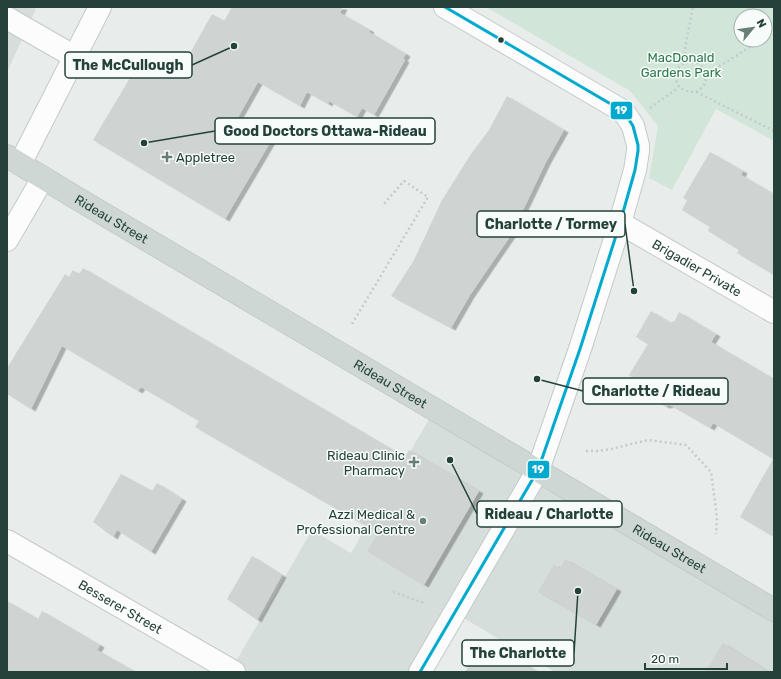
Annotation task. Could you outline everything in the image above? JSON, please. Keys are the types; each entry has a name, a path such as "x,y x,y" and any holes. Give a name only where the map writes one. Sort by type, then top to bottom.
{"main road":[{"name":"Rideau Street","path":"14,160 774,610"}],"street":[{"path":"14,160 75,56 100,7"},
{"path":"420,672 538,470 568,385 620,223 635,170 638,151 638,145 632,127 626,115 616,107 445,7"},
{"path":"7,18 75,56"},
{"path":"7,240 43,178"},
{"name":"Brigadier Private","path":"620,223 774,312"},
{"name":"Besserer Street","path":"7,542 234,672"}],"path":[{"path":"683,64 693,7"},
{"path":"706,74 749,48"},
{"path":"696,92 703,87 706,81 706,74 704,69 696,62 688,62 683,64 677,70 677,82 680,87 686,91 696,92 774,132"},
{"path":"632,127 650,108 680,87"},
{"path":"352,324 428,197 404,181 382,206"},
{"path":"586,451 611,449 648,440 686,445 711,472 717,517 716,534"},
{"path":"393,592 424,603"}],"shaded area":[{"path":"7,7 32,7 36,9 7,72"},
{"path":"435,409 774,610 774,672 555,672 455,613 420,672 234,672 231,670 312,530 351,553"}],"green space":[{"name":"MacDonald Gardens Park","path":"486,7 774,7 774,141 716,109 672,190 649,178 658,126 630,91"}],"building":[{"path":"232,7 343,7 340,13 370,30 369,32 406,54 403,59 405,60 374,115 362,108 357,117 329,101 328,104 307,92 300,106 258,82 236,121 271,141 225,219 93,140 146,51 180,71 212,14 224,21"},
{"path":"507,96 564,130 546,162 511,235 470,295 451,328 391,296 414,260 442,200 471,154 489,130"},
{"path":"710,152 743,171 741,175 774,194 774,275 737,253 739,250 708,231 710,227 682,210 687,200 683,198"},
{"path":"83,268 405,457 409,450 479,491 424,585 367,551 378,533 195,427 199,421 141,387 138,391 62,346 31,409 7,394 7,368 65,274 69,277 73,270 79,274"},
{"path":"651,311 671,323 672,321 674,322 679,312 716,334 711,342 774,379 774,537 740,517 773,459 713,423 710,428 670,405 665,406 643,393 639,382 629,375 648,344 636,337"},
{"path":"121,474 152,491 157,483 182,499 151,552 117,530 113,537 93,522"},
{"path":"252,556 282,575 257,620 227,599"},
{"path":"565,559 617,589 596,625 538,592 554,564 560,568"},
{"path":"7,601 38,619 42,611 100,645 97,650 136,672 7,672"},
{"path":"484,640 539,672 465,672"},
{"path":"723,643 769,672 705,672"}],"transit line":[{"name":"19","path":"420,672 538,470 580,349 620,223 635,170 638,151 633,126 621,110 445,7"}],"place":[{"name":"The McCullough","path":"234,46"},
{"name":"Good Doctors Ottawa-Rideau","path":"144,143"},
{"name":"Appletree","path":"167,157"},
{"name":"Charlotte / Tormey","path":"634,291"},
{"name":"Charlotte / Rideau","path":"537,379"},
{"name":"Rideau / Charlotte","path":"450,460"},
{"name":"Rideau Clinic Pharmacy","path":"414,462"},
{"name":"Azzi Medical & Professional Centre","path":"423,521"},
{"name":"The Charlotte","path":"578,591"}]}
